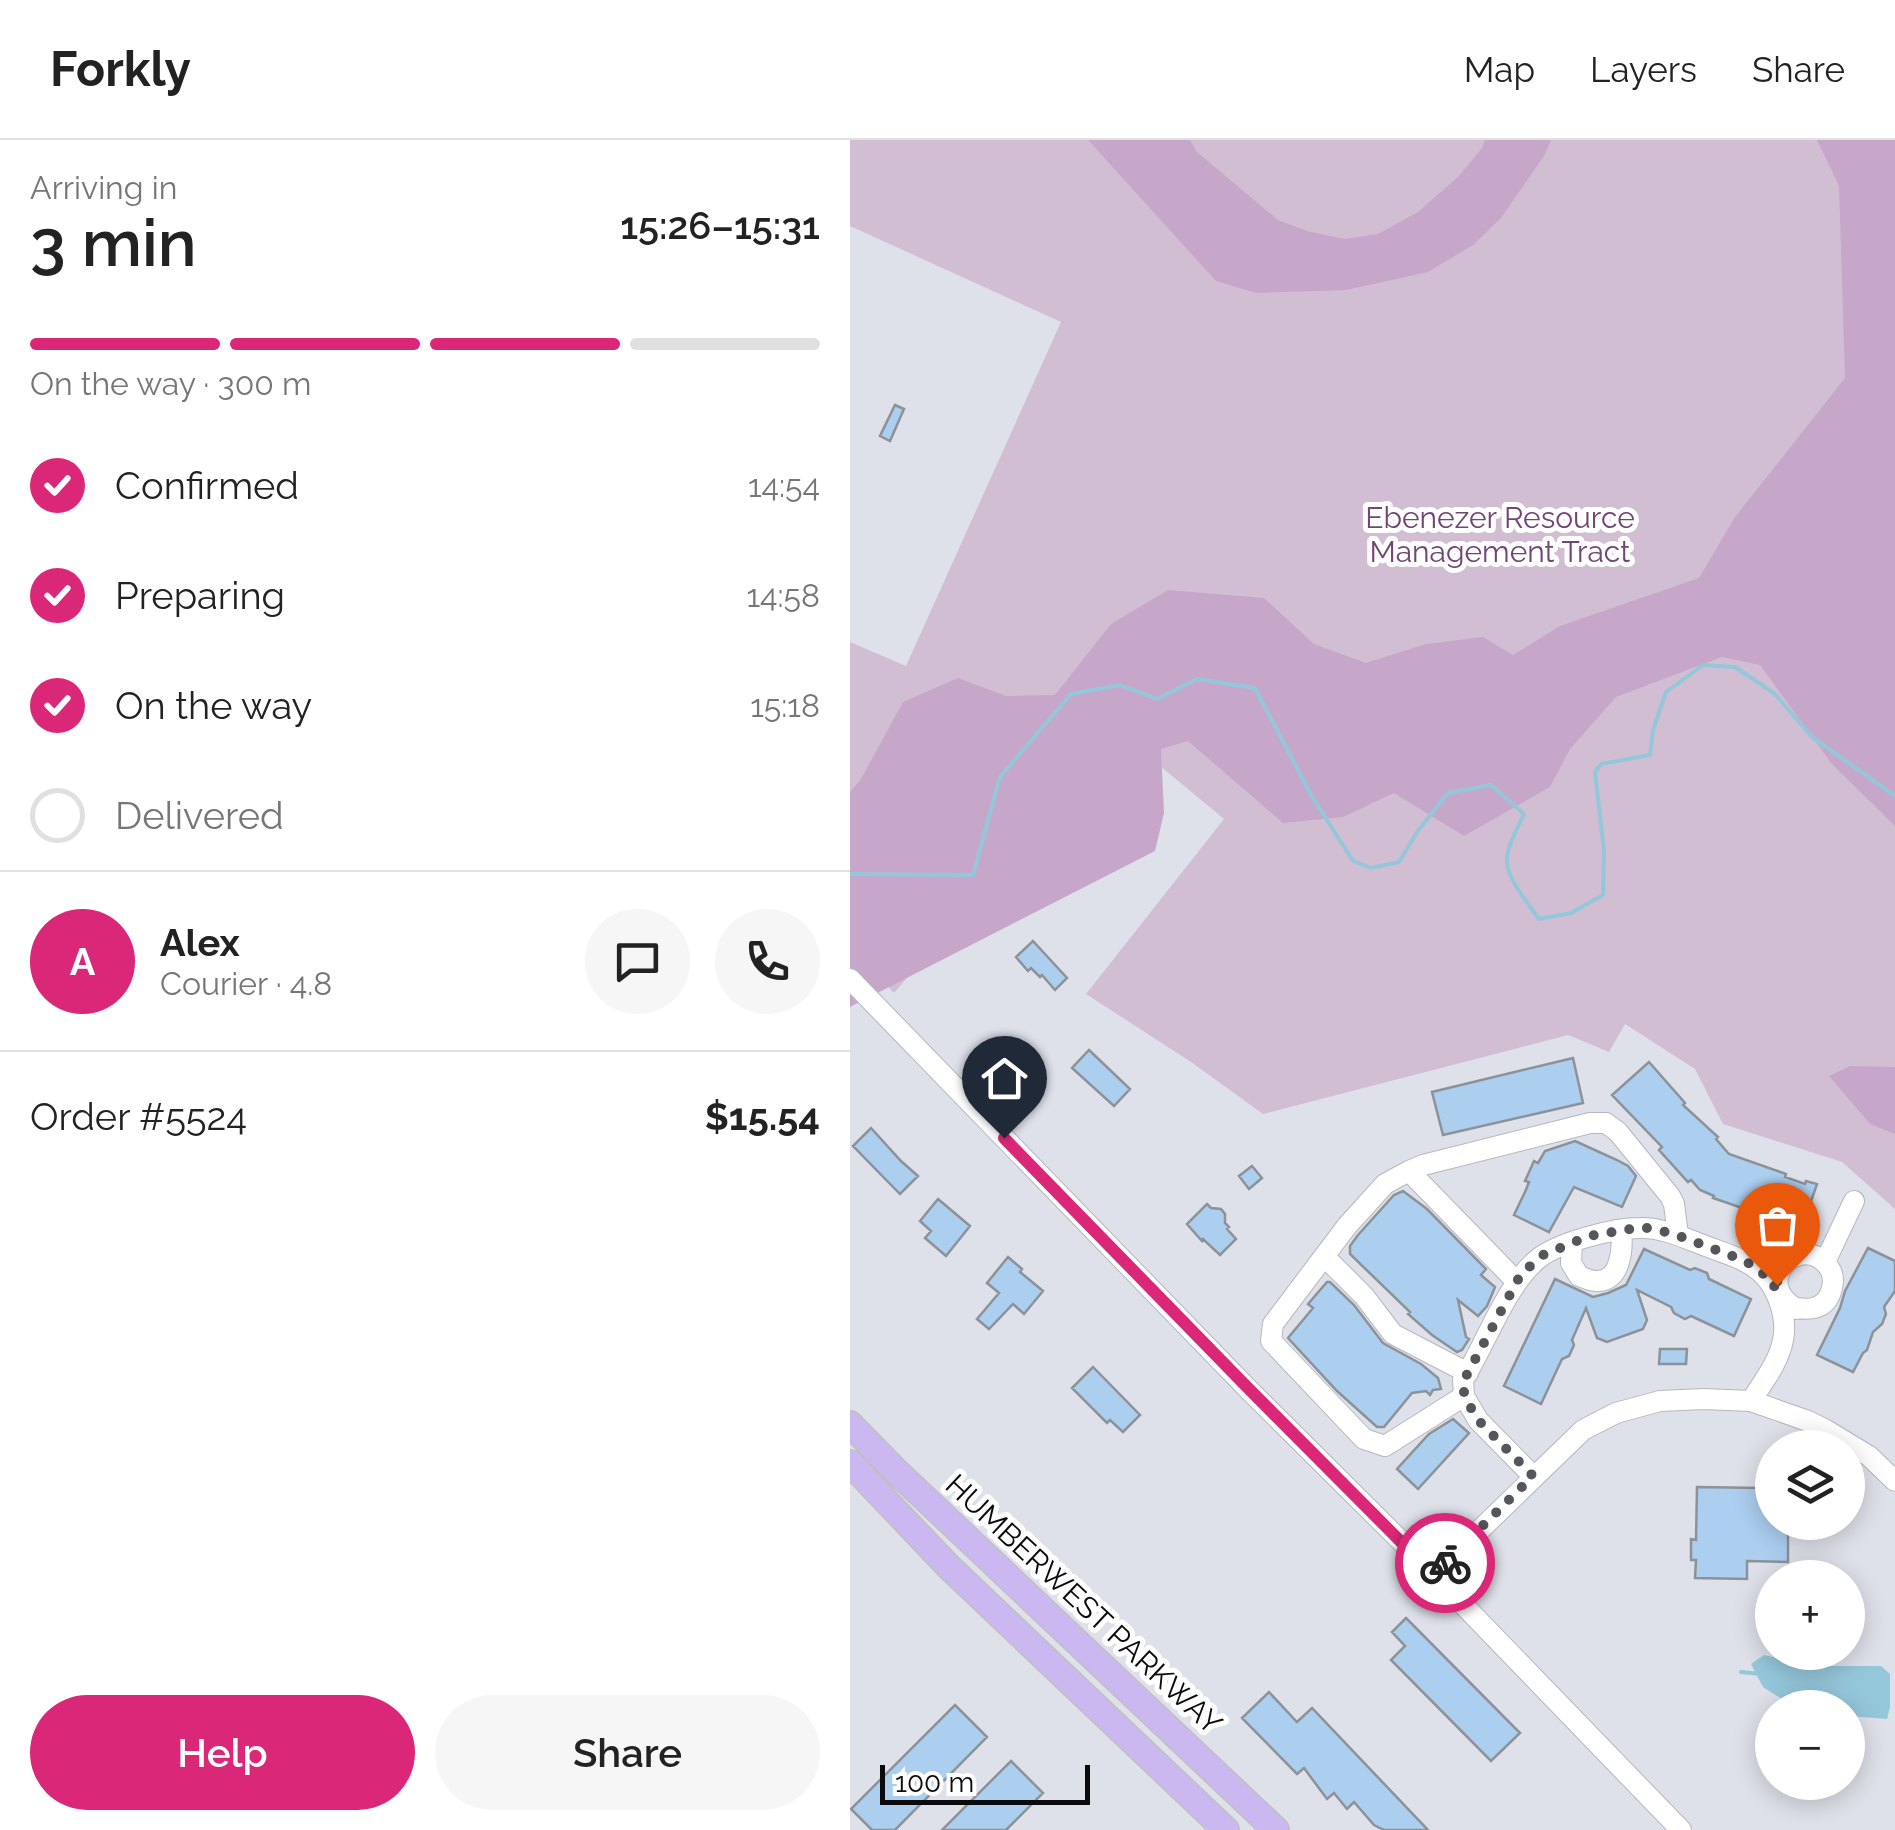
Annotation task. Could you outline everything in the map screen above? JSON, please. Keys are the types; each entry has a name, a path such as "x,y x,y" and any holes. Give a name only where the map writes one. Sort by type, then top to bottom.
{"main road":[{"name":"HUMBERWEST PARKWAY","path":"850,1424 896,1472 1276,1830"},
{"name":"HUMBERWEST PARKWAY","path":"850,1463 949,1567 1226,1830"}],"street":[{"path":"850,979 1681,1830"},
{"path":"1464,1396 1385,1446 1364,1439 1271,1340 1274,1324 1346,1226 1385,1184 1423,1165 1590,1123 1606,1123 1618,1132 1670,1196 1678,1236"},
{"path":"1409,1171 1517,1282"},
{"path":"1825,1262 1854,1201"},
{"path":"1533,1476 1478,1420 1464,1396 1464,1380 1521,1274 1543,1255 1589,1236 1642,1227 1678,1236 1743,1260 1760,1270 1782,1294 1807,1310 1818,1307 1832,1292 1831,1271 1825,1262 1804,1254 1784,1264 1782,1294 1784,1340 1752,1401"},
{"path":"1572,1243 1572,1263 1579,1276 1598,1282 1610,1278 1618,1267 1621,1231"},
{"path":"1325,1257 1364,1296 1394,1334 1468,1373"},
{"path":"1432,1573 1583,1430 1616,1413 1660,1402 1752,1401 1808,1420 1869,1456 1895,1481"}],"green space":[{"name":"Ebenezer Resource Management Tract","path":"850,140 1895,140 1895,1209 1842,1162 1723,1124 1695,1069 1625,1024 1609,1052 1568,1035 1263,1114 1086,994 1224,819 1118,731 894,993 850,948 850,642 906,666 1061,322 850,226"}],"shaded area":[{"path":"1088,140 1190,140 1197,152 1278,220 1345,239 1378,234 1418,212 1458,177 1485,140 1551,140 1501,218 1473,245 1428,272 1346,290 1256,293 1216,281"},
{"path":"1817,140 1895,140 1895,826 1831,763 1760,665 1722,657 1616,697 1570,749 1550,787 1464,836 1394,793 1343,817 1283,823 1188,741 1161,749 1164,813 1155,851 850,1007 850,792 903,702 958,678 1006,696 1055,695 1111,624 1168,590 1264,598 1314,644 1366,663 1426,644 1483,637 1513,655 1560,626 1699,578 1735,517 1845,378 1839,186"},
{"path":"1850,1066 1895,1067 1895,1134 1870,1124 1829,1076"}],"water":[{"path":"1755,1661 1755,1670 1865,1670 1865,1666 1881,1666 1890,1674 1887,1719 1865,1717 1865,1690 1768,1690 1751,1664"}],"building":[{"path":"895,405 904,409 890,441 880,436"},
{"path":"1033,941 1067,978 1055,990 1042,975 1031,968 1028,971 1016,957"},
{"path":"1089,1050 1130,1089 1114,1106 1072,1068"},
{"path":"1573,1058 1583,1103 1443,1135 1432,1092"},
{"path":"1649,1062 1729,1154 1805,1184 1817,1184 1801,1230 1772,1216 1713,1198 1691,1180 1688,1182 1659,1150 1662,1147 1612,1095"},
{"path":"871,1128 918,1176 900,1194 853,1146"},
{"path":"1575,1141 1628,1166 1636,1176 1622,1207 1574,1187 1549,1232 1514,1215 1534,1161 1538,1163 1545,1151"},
{"path":"1252,1166 1262,1178 1249,1189 1239,1176"},
{"path":"1403,1191 1427,1209 1486,1269 1481,1275 1495,1287 1478,1316 1458,1300 1469,1339 1457,1352 1408,1314 1350,1254 1350,1246 1358,1235 1394,1195"},
{"path":"938,1199 970,1226 946,1256 925,1238 931,1231 920,1221"},
{"path":"1207,1204 1221,1209 1227,1229 1236,1239 1220,1255 1187,1224"},
{"path":"1868,1248 1895,1261 1895,1291 1884,1307 1882,1324 1873,1332 1853,1372 1817,1355"},
{"path":"1644,1249 1690,1270 1707,1273 1709,1279 1751,1299 1734,1336 1691,1316 1685,1319 1671,1307 1637,1290 1647,1320 1643,1329 1607,1342 1597,1338 1586,1308 1569,1356 1562,1359 1541,1404 1504,1386 1555,1279 1593,1297 1608,1293 1626,1285"},
{"path":"1008,1257 1043,1291 1024,1314 1013,1304 989,1329 977,1319 999,1293 987,1283"},
{"path":"1327,1282 1354,1305 1383,1343 1421,1364 1438,1378 1441,1389 1430,1395 1426,1391 1412,1393 1384,1427 1377,1427 1337,1391 1288,1338 1313,1308 1308,1304"},
{"path":"1660,1349 1687,1349 1686,1364 1659,1364"},
{"path":"1093,1367 1140,1415 1123,1432 1110,1420 1107,1423 1072,1388"},
{"path":"1453,1419 1469,1433 1418,1489 1397,1469 1429,1434"},
{"path":"1697,1487 1755,1488 1755,1540 1788,1540 1788,1560 1747,1561 1747,1579 1695,1578 1691,1539 1696,1540"},
{"path":"1406,1618 1520,1733 1491,1761 1391,1660 1405,1646 1392,1632"},
{"path":"1269,1692 1297,1722 1312,1708 1428,1830 1384,1830 1374,1825 1354,1802 1347,1809 1334,1793 1327,1799 1304,1768 1297,1774 1242,1718"},
{"path":"955,1705 987,1737 895,1830 872,1830 851,1809"},
{"path":"1011,1761 1043,1793 1006,1830 942,1830"}],"waterway":[{"path":"850,874 973,875 1000,777 1071,694 1120,685 1157,699 1197,679 1255,688 1311,795 1353,861 1371,868 1399,862 1448,793 1491,785 1524,814 1507,861 1510,875 1539,919 1571,913 1603,895 1604,851 1595,772 1601,764 1650,755 1653,730 1666,692 1703,665 1735,667 1775,694 1812,737 1895,796"},
{"path":"1741,1672 1761,1674"}],"way so far":[{"path":"1445,1563 1533,1476 1478,1420 1464,1396 1464,1380 1521,1274 1543,1255 1589,1236 1642,1227 1671,1233 1743,1260 1760,1270 1774,1287 1778,1275 1777,1285"}],"route":[{"path":"1004,1138 1432,1573 1445,1563"}]}
